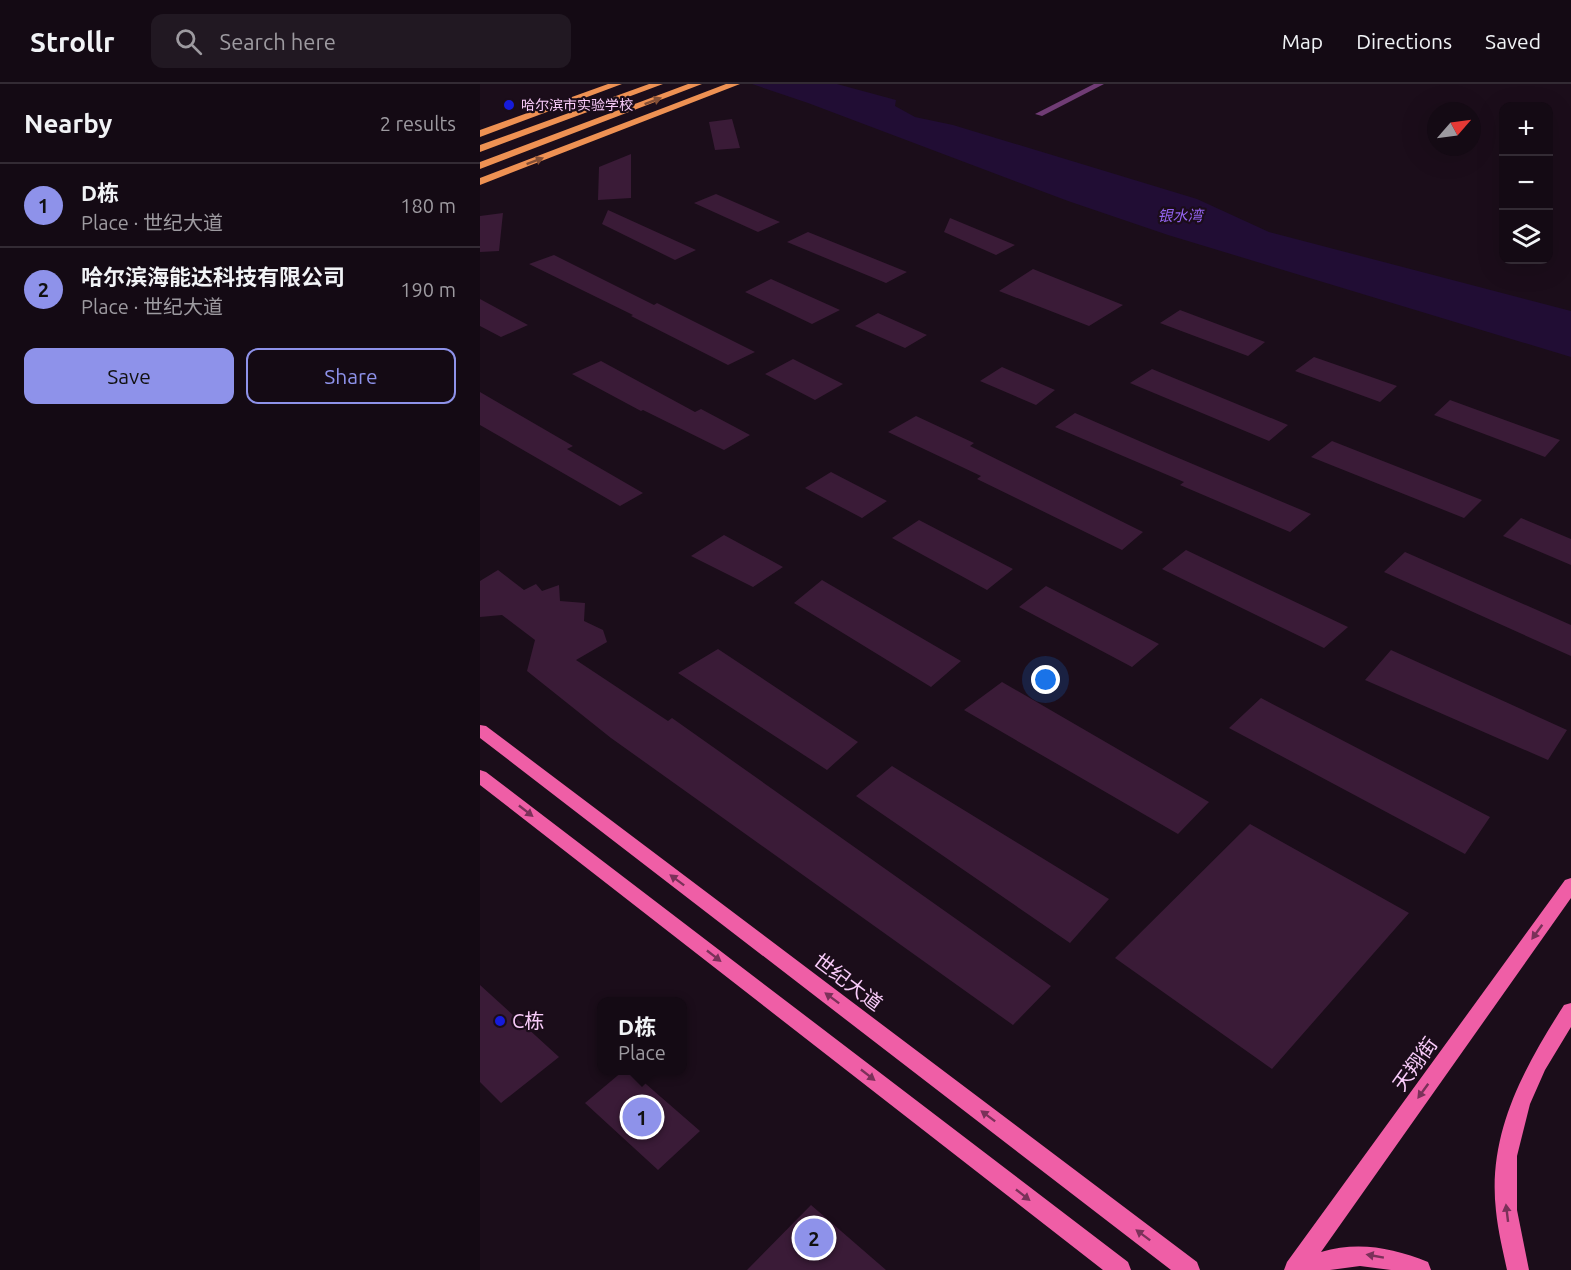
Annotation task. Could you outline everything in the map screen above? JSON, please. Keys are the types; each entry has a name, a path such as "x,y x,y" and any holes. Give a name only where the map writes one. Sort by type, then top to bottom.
{"highway":[{"path":"480,136 617,84"},
{"path":"480,136 629,84"},
{"path":"480,166 697,84"},
{"path":"480,182 735,84"},
{"path":"480,149 655,85"}],"main road":[{"name":"世纪大道","path":"480,730 1189,1270"},
{"path":"480,776 1120,1270"},
{"name":"天翔街","path":"1297,1270 1571,885"},
{"path":"1518,1270 1506,1210 1507,1156 1520,1104 1537,1065 1571,1011"},
{"path":"1297,1270 1327,1258 1364,1254 1403,1262 1420,1270"}],"street":[{"path":"1039,114 1100,84"}],"water":[{"name":"银水湾","path":"752,84 837,84 896,100 895,106 915,117 953,125 1197,199 1269,232 1571,311 1571,357 1168,235 1068,201"}],"building":[{"path":"732,119 740,148 715,150 709,122"},
{"path":"631,154 631,198 598,200 599,167"},
{"path":"716,194 780,222 758,232 694,203"},
{"path":"608,210 696,250 675,260 602,224"},
{"path":"503,213 499,251 480,252 480,216"},
{"path":"950,218 1015,245 996,255 944,232"},
{"path":"808,232 907,272 886,283 787,242"},
{"path":"554,255 755,352 728,365 529,264"},
{"path":"1033,269 1123,305 1089,326 999,291"},
{"path":"771,279 840,310 812,324 745,292"},
{"path":"480,299 528,325 501,337 480,326"},
{"path":"1180,310 1265,342 1248,356 1160,323"},
{"path":"878,313 927,335 905,348 855,326"},
{"path":"1314,357 1397,386 1380,402 1295,371"},
{"path":"793,359 843,384 815,400 765,374"},
{"path":"601,361 695,412 701,409 750,435 724,450 641,411 572,374"},
{"path":"1002,367 1055,390 1036,405 980,381"},
{"path":"1152,369 1288,425 1269,441 1130,383"},
{"path":"480,392 573,446 567,449 643,493 620,506 480,425"},
{"path":"1450,400 1560,440 1545,457 1434,415"},
{"path":"1075,413 1311,514 1290,532 1180,485 1184,482 1055,427"},
{"path":"916,416 974,443 970,446 1143,532 1122,550 977,479 981,476 888,432"},
{"path":"1332,441 1482,500 1464,518 1311,457"},
{"path":"831,472 887,501 862,518 805,488"},
{"path":"1521,518 1571,539 1571,565 1503,536"},
{"path":"919,520 1013,569 987,590 892,538"},
{"path":"724,535 783,567 753,587 691,556"},
{"path":"1186,550 1348,627 1324,648 1162,569"},
{"path":"1405,552 1571,625 1571,656 1384,572"},
{"path":"498,570 524,590 536,584 542,591 559,585 560,601 585,603 584,621 603,630 607,642 576,660 668,721 672,718 1051,986 1013,1025 611,738 527,671 535,640 502,615 480,617 480,581"},
{"path":"822,580 961,661 931,687 794,603"},
{"path":"1046,586 1159,644 1132,667 1019,607"},
{"path":"718,649 858,742 827,770 678,673"},
{"path":"1391,650 1567,730 1548,760 1365,680"},
{"path":"1002,682 1209,802 1178,834 964,710"},
{"path":"1261,698 1490,817 1465,854 1229,728"},
{"path":"892,766 1109,899 1070,943 856,796"},
{"path":"1250,824 1409,913 1272,1069 1115,958"},
{"name":"C栋","path":"480,985 559,1057 501,1103 480,1082"},
{"path":"618,1075 636,1075 700,1131 658,1170 585,1103"},
{"path":"811,1205 886,1270 747,1270"}],"place":[{"name":"哈尔滨市实验学校","path":"509,105"},
{"name":"C栋","path":"500,1021"},
{"name":"D栋","path":"642,1117"},
{"name":"哈尔滨海能达科技有限公司","path":"814,1238"}]}
